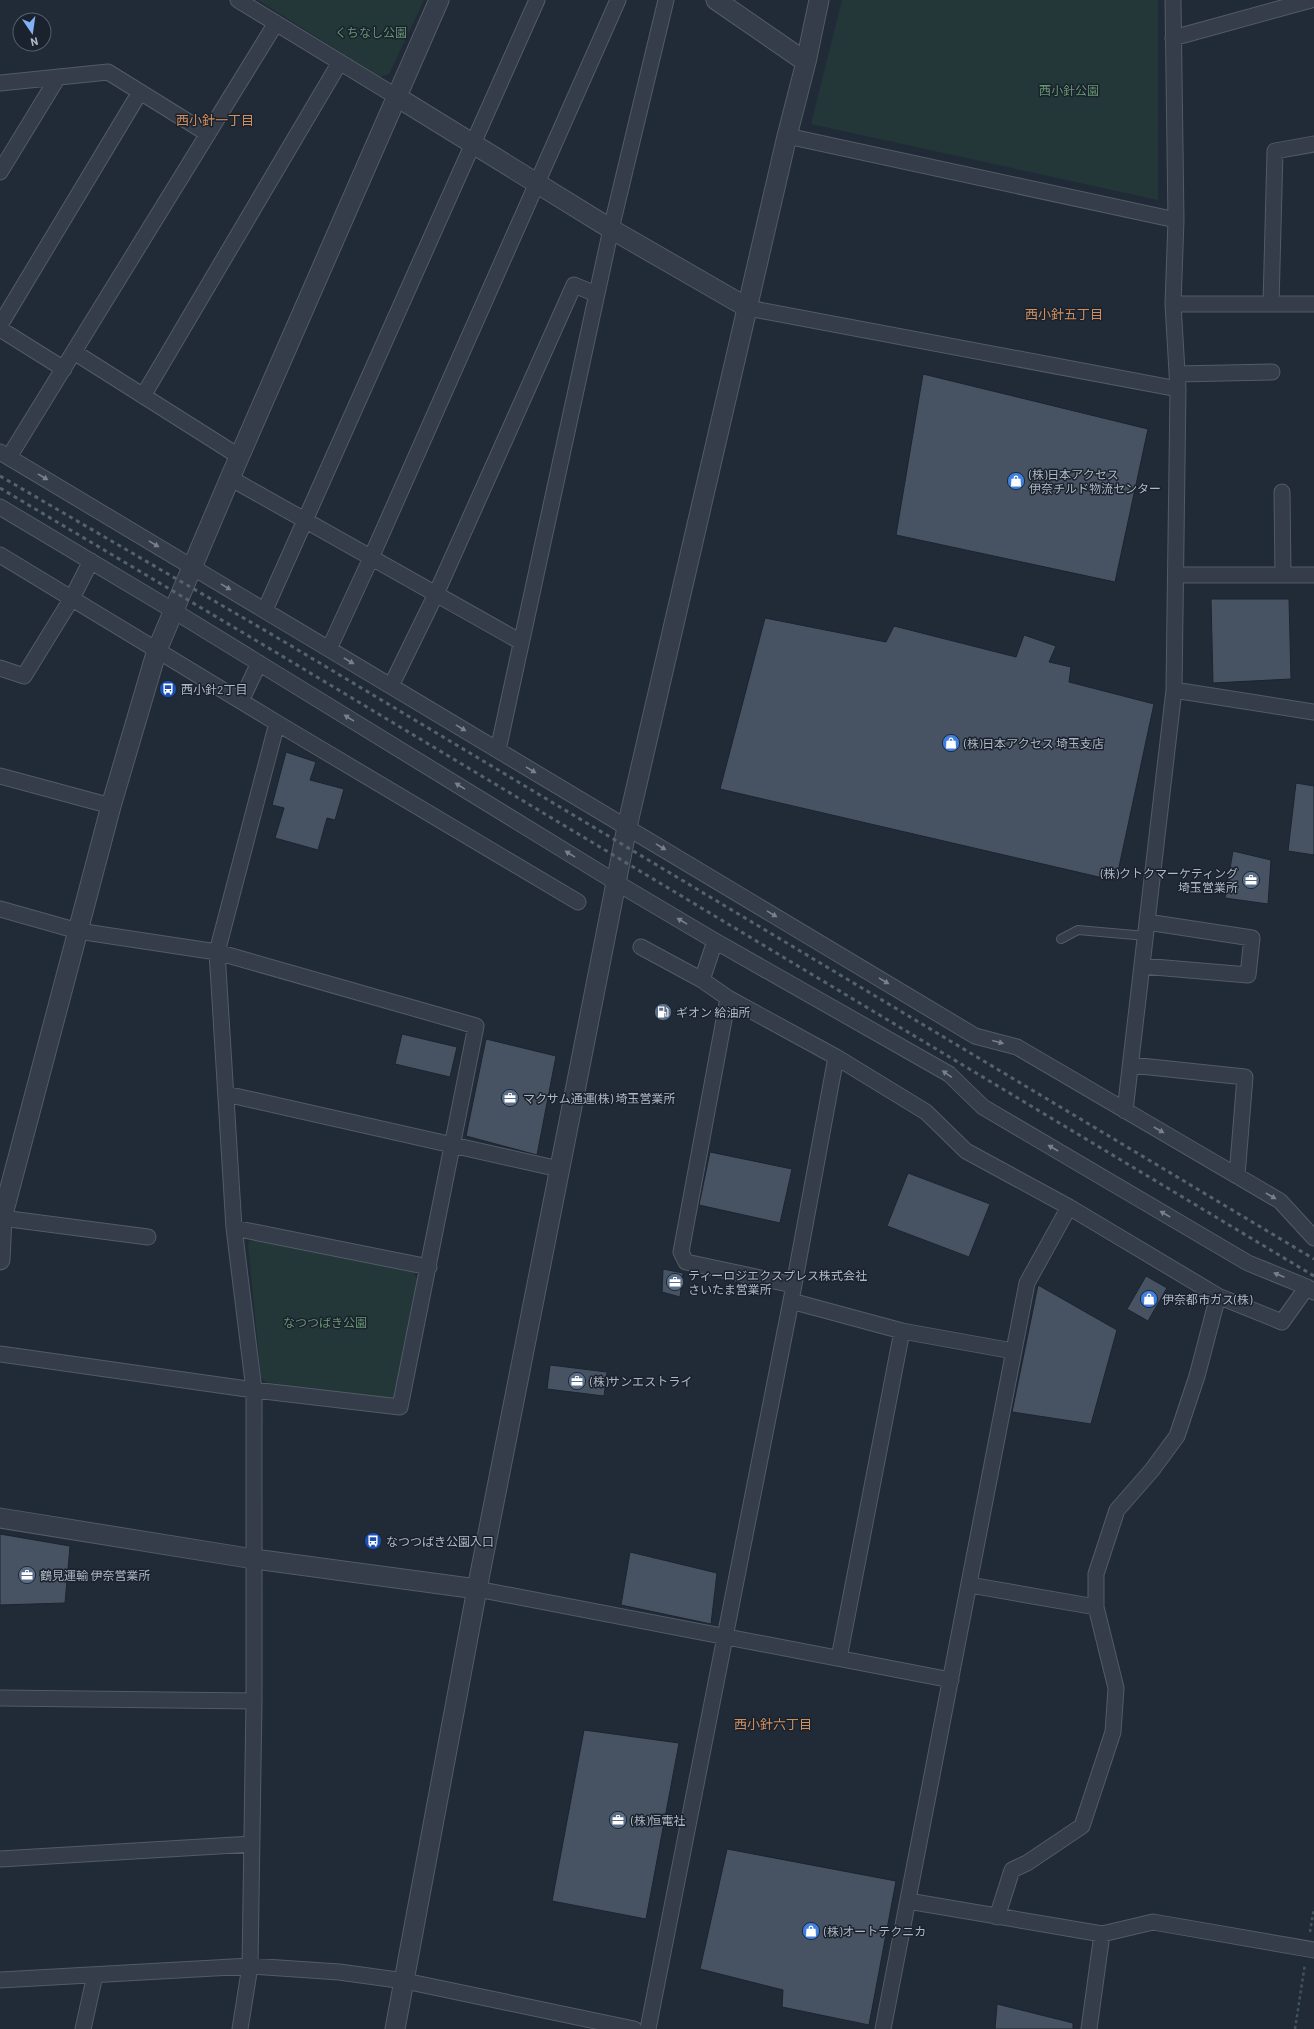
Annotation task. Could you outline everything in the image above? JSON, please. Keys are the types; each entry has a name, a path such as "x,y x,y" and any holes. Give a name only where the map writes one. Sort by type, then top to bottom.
{"street":[{"path":"238,0 611,229 748,308 1177,381 1272,372"},
{"path":"0,1260 1,1218 111,806 157,650 230,478 439,0"},
{"path":"265,610 537,0"},
{"path":"329,649 371,558 618,0"},
{"path":"498,750 596,294 666,0"},
{"path":"716,0 806,62"},
{"path":"396,2029 477,1589 627,827 787,136 806,62 819,0"},
{"path":"1125,1111 1174,690 1177,381 1173,304 1176,220 1173,0"},
{"path":"1173,38 1311,0"},
{"path":"276,23 64,369 5,454 975,1036 1017,1047 1280,1201 1314,1238"},
{"path":"143,396 340,62"},
{"path":"0,83 108,72 208,134"},
{"path":"0,172 58,77"},
{"path":"0,325 140,92"},
{"path":"787,136 1176,220"},
{"path":"1271,304 1275,151 1314,144"},
{"path":"391,686 436,594 574,285 596,294"},
{"path":"1173,304 1314,304"},
{"path":"0,329 64,369"},
{"path":"74,352 240,457"},
{"path":"230,478 521,642"},
{"path":"1282,492 1283,575"},
{"path":"0,507 260,663 617,883 715,941 949,1074 983,1107 1241,1259 1310,1290 1282,1322 1218,1296 1069,1208 966,1151 926,1112 836,1057 728,998 702,980 641,947"},
{"path":"0,554 277,723 578,902"},
{"path":"0,668 24,676 72,598 91,561"},
{"path":"1176,575 1314,575"},
{"path":"241,701 260,663"},
{"path":"1174,690 1314,712"},
{"path":"240,2029 250,1966 254,1701 254,1390 234,1228 217,952 277,723"},
{"path":"0,776 111,806"},
{"path":"0,909 78,931 217,952 476,1026 454,1145 400,1407 254,1390 0,1354"},
{"path":"1142,966 1248,975 1252,938 1146,929"},
{"path":"702,980 715,941"},
{"path":"728,998 681,1252 686,1262 793,1285"},
{"path":"648,2029 836,1057"},
{"path":"1131,1065 1245,1077 1237,1176"},
{"path":"226,1094 559,1169"},
{"path":"883,2029 970,1585 1027,1283 1069,1208"},
{"path":"1,1218 148,1237"},
{"path":"234,1228 429,1267"},
{"path":"997,1917 1012,1870 1027,1863 1082,1826 1112,1732 1116,1688 1096,1607 1096,1574 1117,1510 1152,1470 1177,1436 1197,1376 1218,1296"},
{"path":"790,1301 902,1331 1013,1352"},
{"path":"839,1658 902,1331"},
{"path":"0,1518 254,1559 477,1589 951,1680"},
{"path":"970,1585 1096,1607"},
{"path":"0,1698 254,1701"},
{"path":"0,1859 252,1844"},
{"path":"908,1901 1102,1934 1153,1922 1311,1949"},
{"path":"1089,2029 1102,1934"},
{"path":"0,1980 250,1966 339,1972 406,1981 634,2029"},
{"path":"83,2029 95,1975"}],"lane":[{"path":"1061,939 1078,930 1146,929"}],"path":[{"path":"1295,2029 1311,1949 1314,1908"}],"green space":[{"name":"くちなし公園","path":"258,0 424,0 389,74 380,77"},
{"name":"西小針公園","path":"842,0 1158,0 1158,200 811,124"},
{"name":"なつつばき公園","path":"253,1237 412,1269 418,1281 396,1395 387,1401 266,1382 261,1377 248,1244"}],"building":[{"path":"923,374 1148,429 1115,582 896,535"},
{"path":"1211,599 1289,599 1291,679 1213,683"},
{"path":"765,618 886,642 894,626 1016,657 1024,635 1056,646 1049,662 1071,667 1069,682 1154,704 1116,881 720,789"},
{"path":"286,752 316,762 310,780 344,789 335,820 327,818 318,850 275,838 284,808 272,805"},
{"path":"1296,783 1314,786 1314,855 1288,851"},
{"path":"1233,851 1271,860 1268,904 1225,898"},
{"path":"402,1034 457,1047 450,1077 395,1064"},
{"path":"486,1039 556,1056 537,1155 466,1136"},
{"path":"710,1152 792,1169 780,1223 699,1205"},
{"path":"908,1173 990,1204 969,1257 887,1226"},
{"path":"663,1269 683,1273 680,1297 662,1292"},
{"path":"1146,1276 1167,1288 1148,1321 1127,1309"},
{"path":"1038,1285 1117,1330 1091,1424 1012,1412"},
{"path":"550,1365 607,1372 604,1396 547,1389"},
{"path":"0,1534 70,1546 65,1603 0,1605"},
{"path":"630,1552 717,1573 711,1624 621,1605"},
{"path":"584,1730 679,1743 646,1919 552,1901"},
{"path":"727,1849 896,1881 869,2025 782,2007 783,1990 700,1969"},
{"path":"997,2004 1073,2023 1073,2029 995,2029"}],"railway":[{"path":"0,476 283,641 1314,1259"},
{"path":"0,488 1314,1276"}],"place":[{"name":"(株)日本アクセス 伊奈チルド物流センター","path":"1016,481"},
{"name":"西小針2丁目","path":"168,689"},
{"name":"(株)日本アクセス 埼玉支店","path":"951,743"},
{"name":"(株)クトクマーケティング 埼玉営業所","path":"1251,880"},
{"name":"ギオン 給油所","path":"663,1012"},
{"name":"マクサム通運(株) 埼玉営業所","path":"510,1098"},
{"name":"ティーロジエクスプレス株式会社 さいたま営業所","path":"675,1282"},
{"name":"伊奈都市ガス(株)","path":"1149,1299"},
{"name":"(株)サンエストライ","path":"577,1381"},
{"name":"なつつばき公園入口","path":"373,1541"},
{"name":"鶴見運輸 伊奈営業所","path":"27,1575"},
{"name":"(株)恒電社","path":"618,1820"},
{"name":"(株)オートテクニカ","path":"811,1931"}],"district":[{"name":"西小針一丁目","path":"215,120"},
{"name":"西小針五丁目","path":"1064,314"},
{"name":"西小針六丁目","path":"773,1724"}]}
